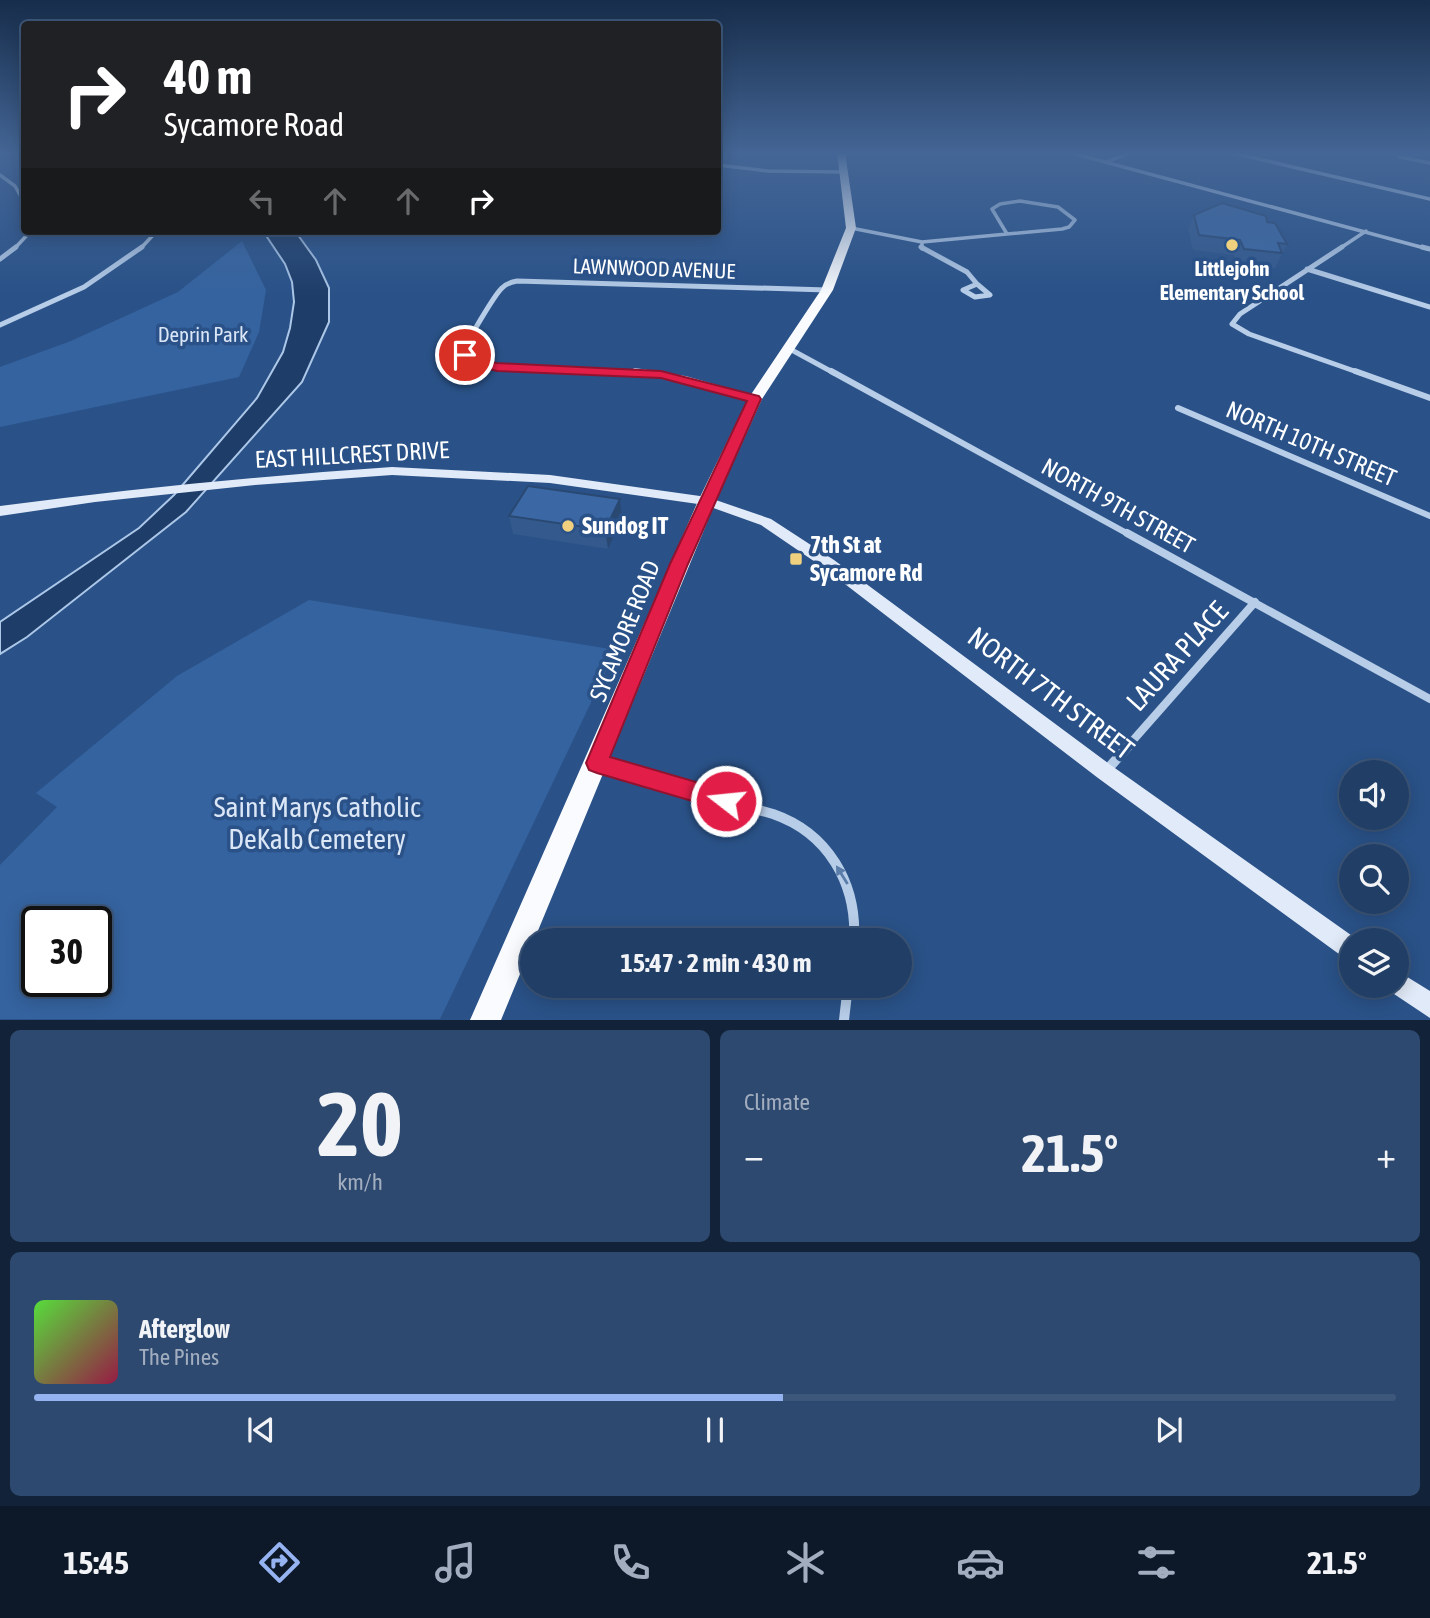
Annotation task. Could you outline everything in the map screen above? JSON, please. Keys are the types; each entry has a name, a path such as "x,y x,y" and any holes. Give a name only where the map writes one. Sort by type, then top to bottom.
{"main road":[{"name":"SYCAMORE ROAD","path":"485,1020 707,501 755,399 827,290 851,228 848,200"}],"street":[{"path":"1247,200 1430,248"},
{"path":"851,228 922,242 1062,229 1069,227 1076,220 1064,209 1048,204 1006,202 993,207 991,211 1007,234"},
{"path":"1366,231 1240,314 1232,322 1242,332 1430,398"},
{"path":"0,259 27,235"},
{"path":"0,325 91,282 140,249 152,235"},
{"path":"922,242 922,248 967,272 977,284 988,290 990,295 979,298 963,290 977,284"},
{"path":"1307,270 1430,307"},
{"name":"LAWNWOOD AVENUE","path":"755,399 661,374 525,369 478,363 465,355 465,346 499,288 517,281 827,290"},
{"name":"NORTH 9TH STREET","path":"788,348 1430,699"},
{"name":"NORTH 10TH STREET","path":"1178,408 1430,516"},
{"name":"EAST HILLCREST DRIVE","path":"0,511 255,481 392,471 550,479 707,501"},
{"name":"NORTH 7TH STREET","path":"707,501 765,522 829,564 1105,772 1339,940"},
{"name":"LAURA PLACE","path":"1105,772 1255,602"},
{"path":"597,763 778,816 808,831 821,842 848,882 857,920 856,928"},
{"path":"1409,991 1430,1006"},
{"path":"844,1020 847,998"}],"green space":[{"name":"Deprin Park","path":"242,241 266,290 259,332 239,377 0,427 0,367 71,341 178,292"},
{"name":"Saint Marys Catholic DeKalb Cemetery","path":"309,600 616,650 440,1019 0,1019 0,865 57,807 36,793 177,676"}],"shaded area":[{"path":"266,235 298,235 316,260 329,288 329,322 302,382 186,512 27,637 0,654 0,622 139,528 174,495 257,398 283,352 290,328 294,302 292,282 285,264"}],"building":[{"path":"1222,203 1266,216 1267,222 1275,223 1287,244 1278,243 1282,253 1244,249 1240,240 1199,235 1194,215"},
{"path":"528,486 620,499 605,530 509,516"}],"place":[{"name":"Littlejohn Elementary School","path":"1232,245"},
{"name":"Sundog IT","path":"568,526"},
{"name":"7th St at Sycamore Rd","path":"796,559"}],"route":[{"path":"465,355 478,363 497,367 661,374 755,399 679,564 597,763 726,801"}]}
